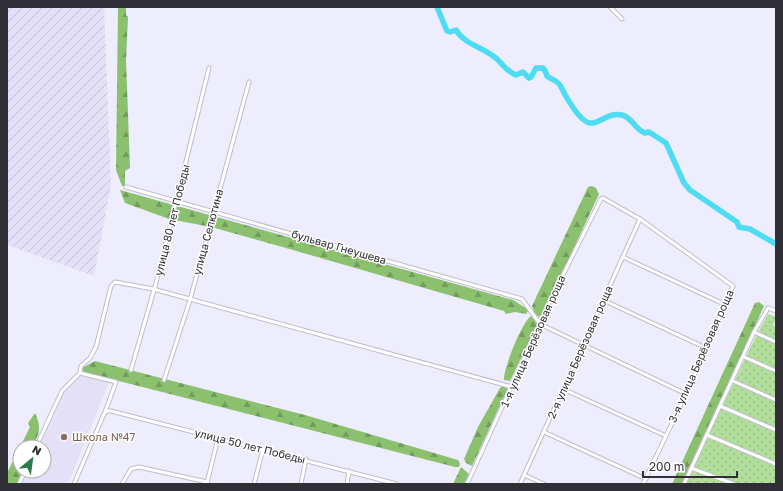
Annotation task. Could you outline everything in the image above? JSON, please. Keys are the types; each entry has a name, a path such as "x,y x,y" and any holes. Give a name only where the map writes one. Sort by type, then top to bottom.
{"street":[{"path":"610,7 622,19"},
{"name":"улица 80 лет Победы","path":"132,370 154,290 209,68"},
{"name":"улица Селютина","path":"164,380 190,300 248,82"},
{"name":"бульвар Гнеушева","path":"126,187 522,299 540,324"},
{"name":"3-я улица Берёзовая роща","path":"600,199 603,198 640,219 733,286 686,394 643,484"},
{"name":"1-я улица Берёзовая роща","path":"467,484 540,324 600,199"},
{"name":"2-я улица Берёзовая роща","path":"520,484 640,219"},
{"path":"623,257 726,305"},
{"path":"40,439 62,391 80,373 81,366 90,358 96,347 113,284 120,282 512,387"},
{"path":"603,300 706,348"},
{"path":"684,484 733,381 754,332 768,308 776,311"},
{"path":"540,324 686,394"},
{"path":"754,332 776,342"},
{"path":"744,357 776,371"},
{"path":"74,484 116,382 80,373"},
{"path":"733,381 776,400"},
{"path":"563,389 666,436"},
{"path":"720,406 776,430"},
{"name":"улица 50 лет Победы","path":"104,414 107,411 111,411 306,459 397,484"},
{"path":"544,432 646,479"},
{"path":"707,435 776,464"},
{"path":"122,484 131,469 139,467 207,483 218,438"},
{"path":"254,484 263,449"},
{"path":"300,484 306,459"},
{"path":"691,468 734,484"},
{"path":"347,484 349,471"},
{"path":"524,475 544,484"}],"shaded area":[{"path":"7,7 104,7 111,185 94,276 7,245"},
{"name":"Школа №47","path":"78,375 109,382 68,484 21,484 23,479 52,479 52,439 41,439 63,391"}],"green space":[{"path":"118,7 126,7 126,15 128,17 126,60 130,168 125,171 125,186 122,186 116,170"},
{"path":"592,186 596,188 599,194 544,312 539,317 535,314 532,306 588,187"},
{"path":"120,190 513,300 529,310 526,314 515,312 506,314 504,311 286,248 211,227 169,219 125,203"},
{"path":"759,302 764,306 683,484 672,484 755,303"},
{"path":"768,314 776,317 773,326 776,327 776,484 685,484 756,336"},
{"path":"531,316 538,323 510,381 504,380 514,346 523,327"},
{"path":"95,361 305,415 458,460 460,464 459,467 455,467 83,373 82,368"},
{"path":"502,386 507,388 507,390 472,466 466,463 464,459 478,427"},
{"path":"35,413 39,427 37,439 24,439 30,427 28,423"},
{"path":"12,463 12,479 19,479 17,484 7,484 7,473"},
{"path":"461,467 469,474 464,484 453,484"}],"waterway":[{"path":"437,7 447,31 450,32 456,30 465,40 489,53 513,74 516,75 523,72 529,78 536,68 543,68 547,76 559,83 578,115 588,122 596,122 617,114 622,115 645,133 649,132 666,143 684,183 690,190 737,222 739,227 750,229 776,244"}],"place":[{"name":"Школа №47","path":"64,437"}]}
